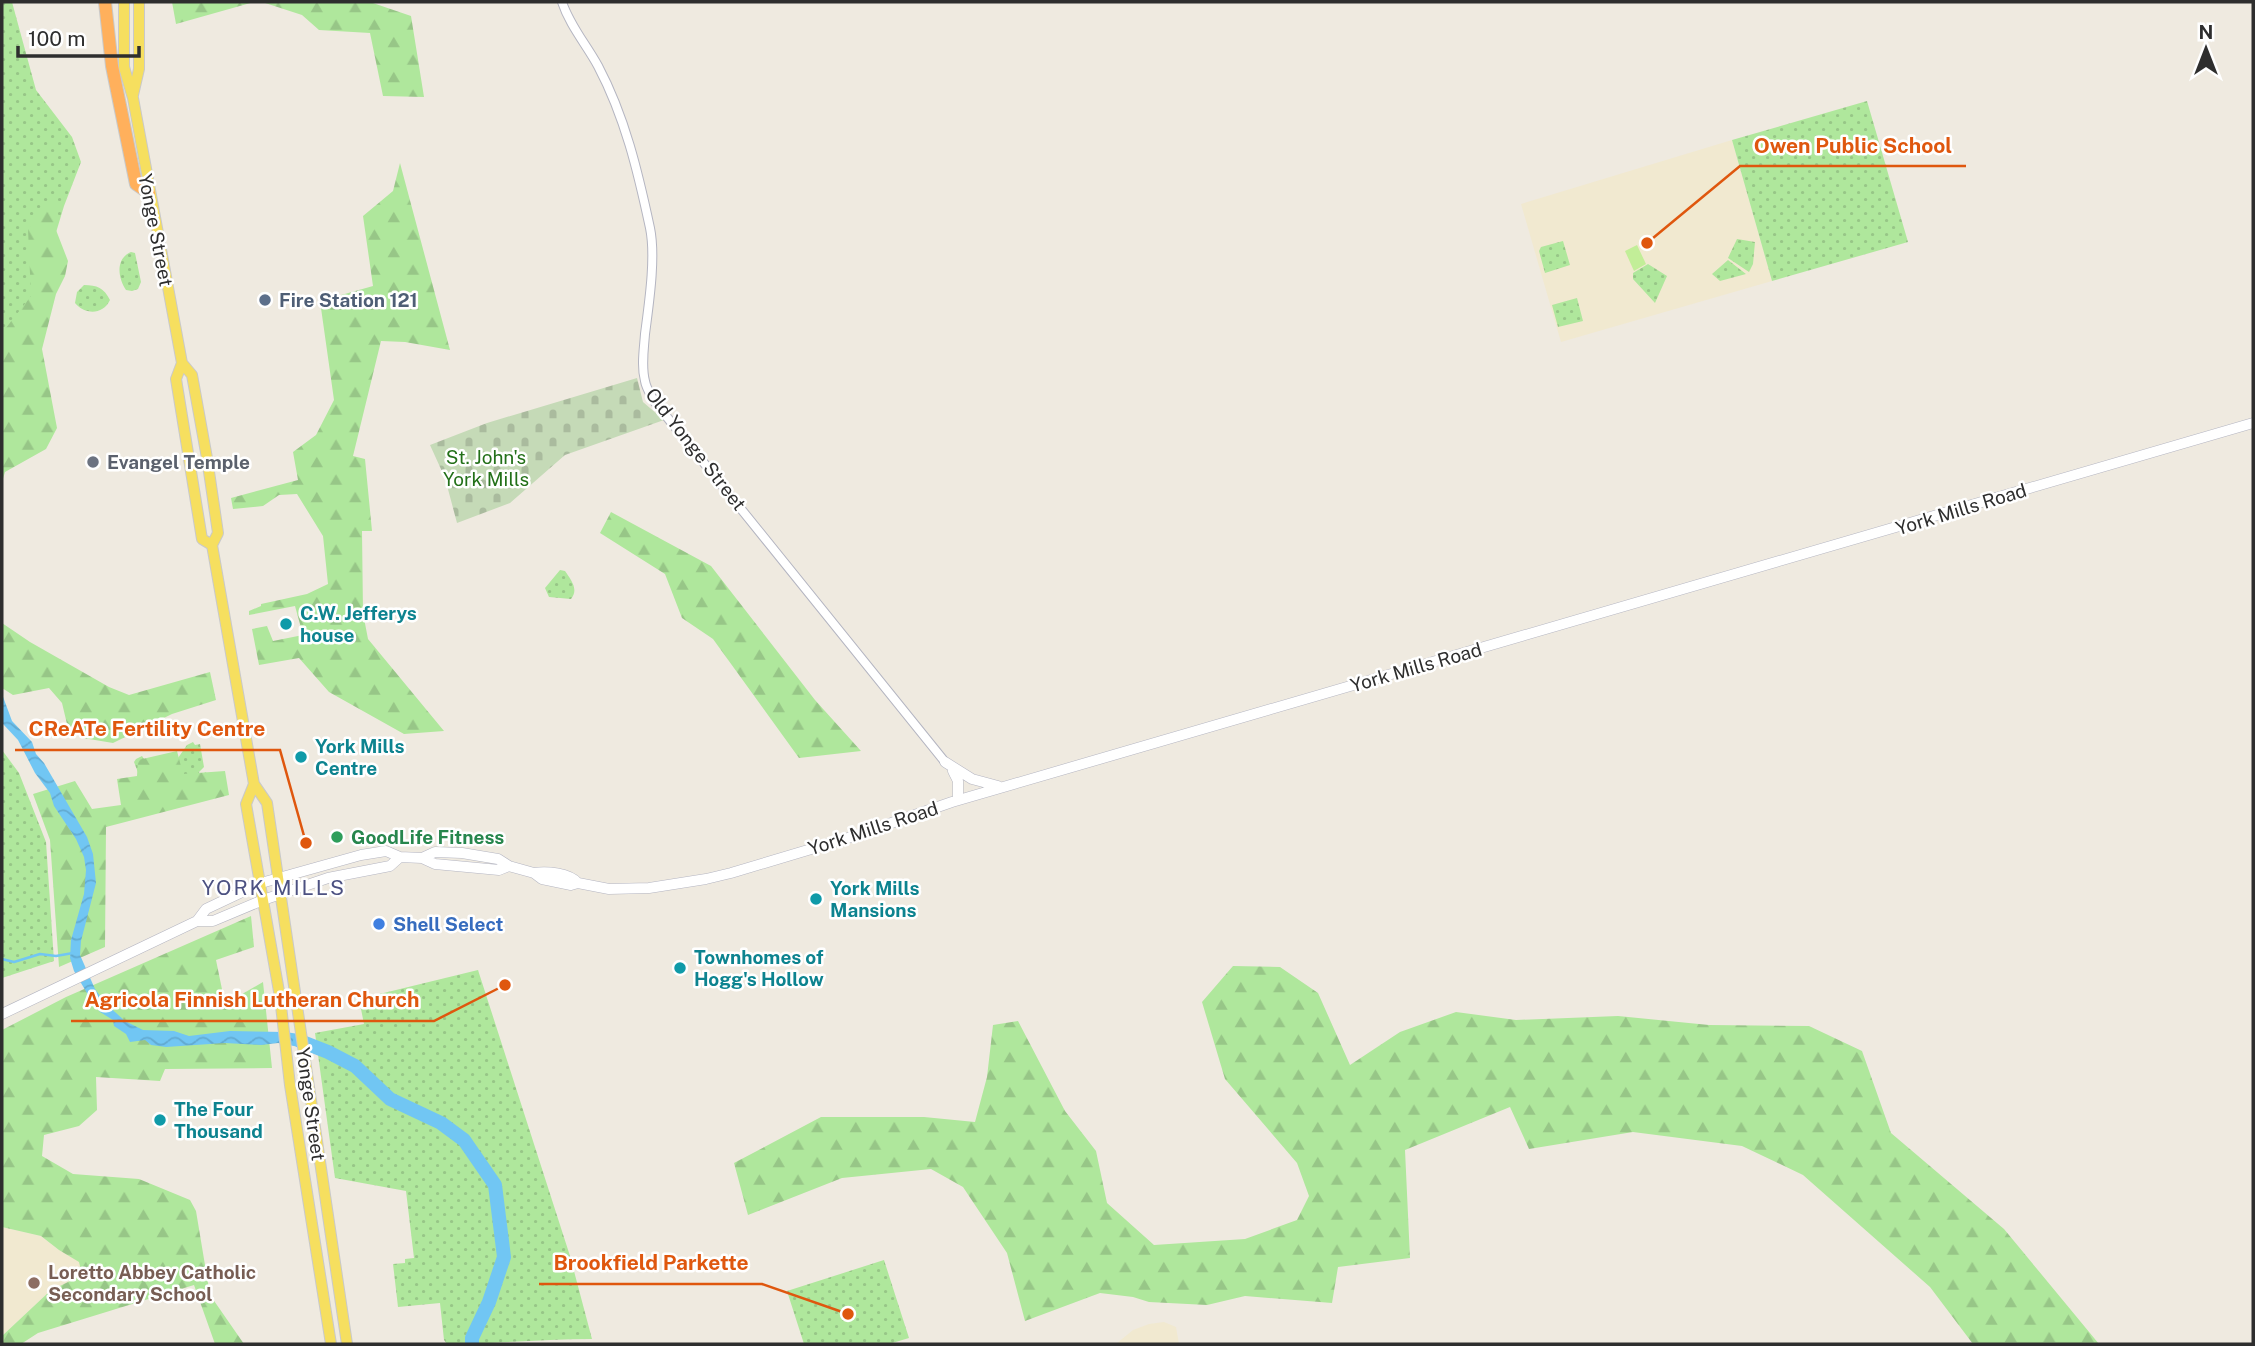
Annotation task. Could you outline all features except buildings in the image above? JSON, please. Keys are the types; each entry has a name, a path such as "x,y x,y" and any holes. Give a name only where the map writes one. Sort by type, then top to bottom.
{"highway":[{"path":"105,2 112,66 136,184 149,193"}],"main road":[{"name":"Yonge Street","path":"124,2 124,67 133,98 182,363 192,375 218,533 212,545 254,784 267,803 346,1344"},
{"name":"Yonge Street","path":"133,98 139,69 139,2"},
{"name":"Yonge Street","path":"182,363 176,379 202,539 212,545"},
{"name":"York Mills Road","path":"197,921 206,909 261,883 361,855 386,851 400,857 422,858 435,864 499,870 509,866 534,873 542,879 609,889 649,888 706,879 848,838 1001,787 2253,424"},
{"path":"945,762 972,779 1001,787"},
{"path":"945,762 956,773 958,781 955,801"},
{"name":"Yonge Street","path":"254,784 246,804 264,900 331,1344"},
{"name":"York Mills Road","path":"197,921 213,921 328,878 390,866 400,857"},
{"path":"3,1013 197,921"}],"street":[{"name":"Old Yonge Street","path":"562,2 573,28 599,67 619,110 634,159 650,232 650,286 643,355 645,382 654,401 945,762"}],"shaded area":[{"path":"1732,140 1772,281 1561,342 1521,204"},
{"name":"Loretto Abbey Catholic Secondary School","path":"2,1227 41,1236 80,1262 82,1275 50,1291 2,1336"},
{"path":"1164,1322 1176,1327 1179,1344 1116,1344 1133,1330"}],"green space":[{"path":"2,2 12,2 36,90 72,137 81,162 64,206 25,335 2,357"},
{"path":"172,2 254,2 176,24"},
{"path":"262,2 370,2 411,16 424,97 383,96 370,33 319,30 302,15"},
{"path":"1867,101 1908,242 1772,281 1732,140"},
{"path":"400,163 450,350 405,342 381,341 353,456 365,459 372,531 362,531 363,613 368,639 444,731 404,734 329,692 299,658 259,665 252,629 267,626 273,641 303,635 295,606 249,615 249,611 261,604 307,594 328,584 323,536 297,494 279,495 263,506 233,509 231,498 298,480 293,452 316,435 334,400 320,301 373,286 363,216 393,191"},
{"path":"51,200 56,201 56,230 68,261 65,276 56,294 42,349 57,428 46,449 5,472 2,482 2,333 31,296 28,229"},
{"path":"1737,239 1755,242 1753,264 1749,272 1728,258"},
{"path":"1563,241 1570,265 1545,273 1539,251 1541,247"},
{"path":"1637,245 1646,264 1634,271 1625,251"},
{"path":"131,252 135,253 141,282 138,289 132,291 126,290 123,285 119,269 122,259"},
{"path":"1728,260 1746,274 1720,281 1712,274"},
{"path":"1648,264 1667,276 1655,303 1633,279 1633,273"},
{"path":"84,285 103,290 110,300 107,305 94,312 79,307 75,303 77,292"},
{"path":"1577,298 1583,321 1558,327 1552,305"},
{"name":"St. John's York Mills","path":"637,378 643,402 664,420 565,455 510,503 457,523 445,478 430,445 487,423"},
{"path":"611,512 711,566 815,700 861,751 799,758 713,639 682,618 665,574 600,533"},
{"path":"560,570 565,571 573,585 571,599 549,597 545,588"},
{"path":"2,623 109,687 129,695 210,672 216,700 172,714 113,743 83,738 67,724 62,703 49,688 13,695 2,688"},
{"path":"193,742 195,745 200,744 204,767 199,772 200,775 206,772 211,788 139,775 134,762 136,759 142,756 144,759 178,758 187,745"},
{"path":"2,750 19,773 46,842 54,961 2,978"},
{"path":"177,751 183,774 225,771 229,795 106,827 105,947 59,967 50,840 33,794 75,781 92,809 121,805 117,779 137,776 138,760"},
{"path":"251,916 254,947 216,960 225,1004 263,982 272,1068 165,1069 160,1081 96,1077 97,1110 79,1126 44,1135 42,1156 73,1174 139,1179 190,1200 196,1211 210,1295 244,1344 215,1344 194,1285 38,1333 21,1344 2,1344 2,1336 50,1291 82,1275 79,1262 41,1236 2,1227 2,1030 66,997"},
{"path":"1233,966 1280,967 1318,993 1350,1065 1400,1032 1456,1012 1516,1020 1618,1016 1709,1025 1809,1026 1862,1051 1891,1133 2004,1229 2099,1344 1973,1344 1930,1287 1803,1175 1742,1146 1633,1132 1529,1149 1510,1107 1405,1150 1410,1258 1338,1267 1332,1303 1245,1296 1207,1305 1149,1302 1100,1293 1025,1321 1007,1253 963,1187 931,1169 842,1178 748,1215 734,1163 821,1117 924,1117 975,1122 987,1077 993,1025 1018,1021 1065,1111 1096,1151 1107,1203 1154,1245 1245,1239 1297,1220 1309,1196 1297,1163 1225,1079 1202,1002"},
{"path":"478,970 570,1256 592,1339 447,1344 444,1340 440,1303 398,1307 393,1264 405,1263 405,1259 414,1258 406,1191 335,1178 315,1033 364,1024 359,999"},
{"path":"884,1260 909,1338 889,1344 804,1344 787,1291"}],"water":[{"path":"2,694 12,721 32,742 36,754 44,763 87,837 93,854 96,883 80,955 95,989 105,1003 125,1021 143,1030 174,1031 189,1036 230,1031 285,1032 299,1034 315,1047 278,1043 225,1043 166,1047 151,1045 145,1040 130,1042 126,1034 114,1026 113,1020 100,1012 74,971 70,958 71,940 84,894 84,857 18,740 3,724"}],"waterway":[{"path":"2,959 14,962 40,954 56,956 73,953"},
{"path":"300,1041 355,1066 390,1099 441,1123 464,1140 495,1185 504,1257 472,1344"}],"place":[{"name":"Owen Public School","path":"1647,243"},
{"name":"Fire Station 121","path":"265,300"},
{"name":"Evangel Temple","path":"93,462"},
{"name":"C.W. Jefferys house","path":"286,624"},
{"name":"York Mills Centre","path":"301,757"},
{"name":"GoodLife Fitness","path":"337,837"},
{"name":"CReATe Fertility Centre","path":"306,843"},
{"name":"York Mills Mansions","path":"816,899"},
{"name":"Shell Select","path":"379,924"},
{"name":"Townhomes of Hogg's Hollow","path":"680,968"},
{"name":"Agricola Finnish Lutheran Church","path":"505,985"},
{"name":"The Four Thousand","path":"160,1120"},
{"name":"Loretto Abbey Catholic Secondary School","path":"34,1283"},
{"name":"Brookfield Parkette","path":"848,1314"}],"district":[{"name":"YORK MILLS","path":"274,887"}]}
